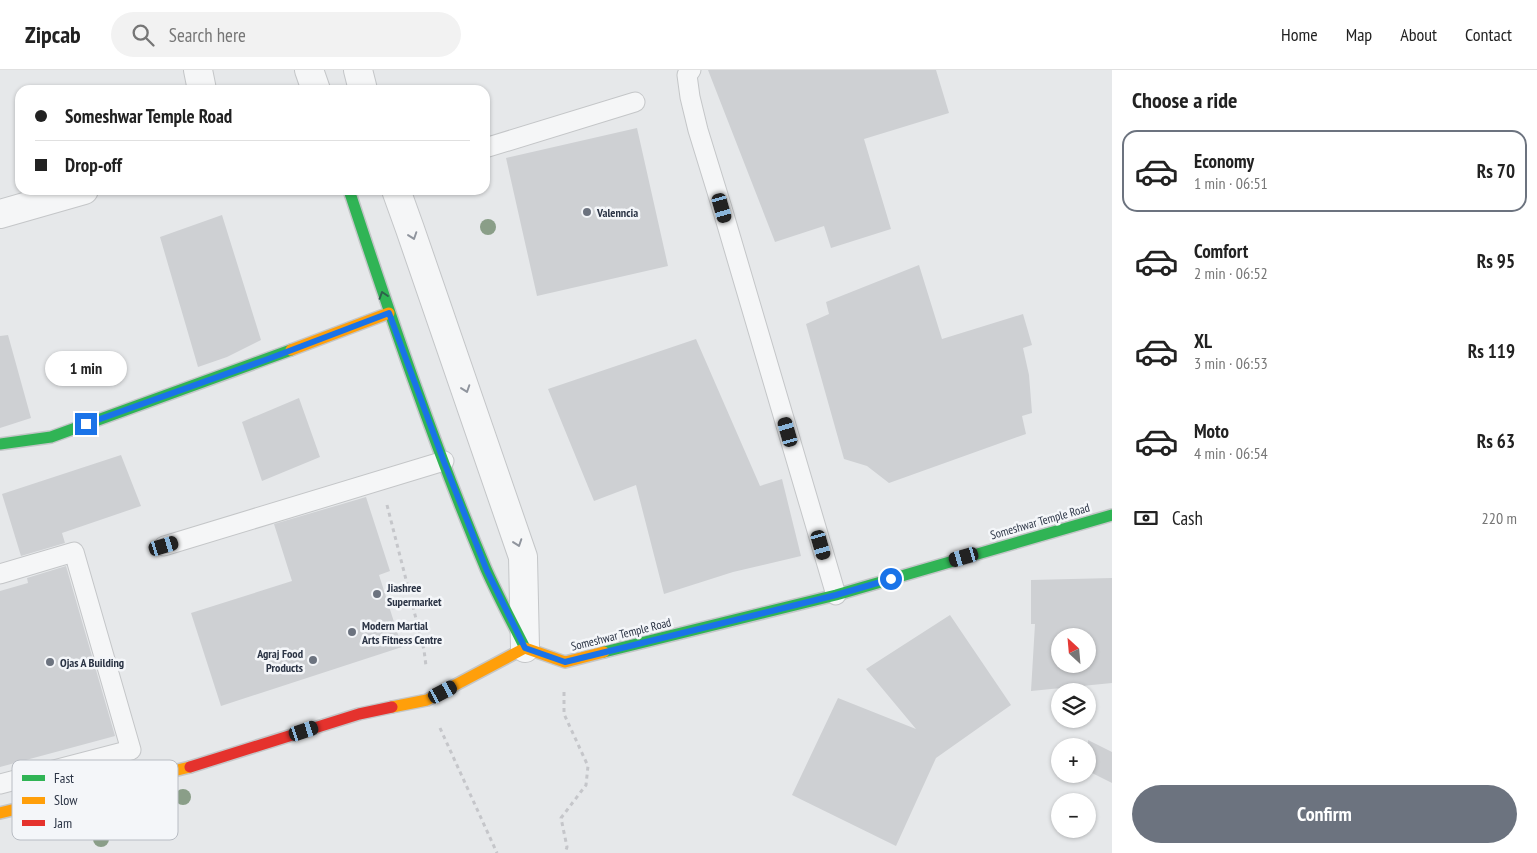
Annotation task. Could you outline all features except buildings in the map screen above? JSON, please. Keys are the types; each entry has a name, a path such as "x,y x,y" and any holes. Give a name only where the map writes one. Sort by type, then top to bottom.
{"street":[{"path":"198,70 201,85"},
{"path":"309,70 314,85"},
{"path":"358,70 362,85"},
{"path":"0,214 66,195"},
{"path":"351,195 389,313 444,462 487,571 525,648"},
{"path":"398,195 523,557 525,648"},
{"path":"0,444 51,437 268,359 389,313"},
{"name":"Someshwar Temple Road","path":"525,648 565,662 836,595 1112,515"},
{"path":"178,770 359,714 427,700 525,648"}],"lane":[{"path":"691,70 687,75 698,130 836,595"},
{"path":"490,146 635,102"},
{"path":"164,546 444,462"},
{"path":"0,574 74,552 134,760"},
{"path":"92,760 131,750"}],"path":[{"path":"381,481 424,650 427,673"},
{"path":"565,662 564,714 588,766 586,785 561,818 566,846 565,853"},
{"path":"427,700 497,853"}],"traffic: fast":[{"path":"351,195 397,333 467,522 486,569 525,648"},
{"path":"0,444 51,437 291,350"},
{"path":"604,652 836,595 1112,515"}],"traffic: slow":[{"path":"291,350 389,313"},
{"path":"392,707 427,700 525,648 565,662 604,652"},
{"path":"178,770 190,767"},
{"path":"0,813 12,810"}],"traffic: jam":[{"path":"190,767 359,714 392,707"}],"place":[{"name":"Valenncia","path":"587,212"},
{"name":"Jiashree Supermarket","path":"377,594"},
{"name":"Modern Martial Arts Fitness Centre","path":"352,632"},
{"name":"Agraj Food Products","path":"313,660"},
{"name":"Ojas A Building","path":"50,662"}],"route":[{"path":"86,424 268,359 389,313 487,571 525,648 565,662 836,595 891,579"}]}
